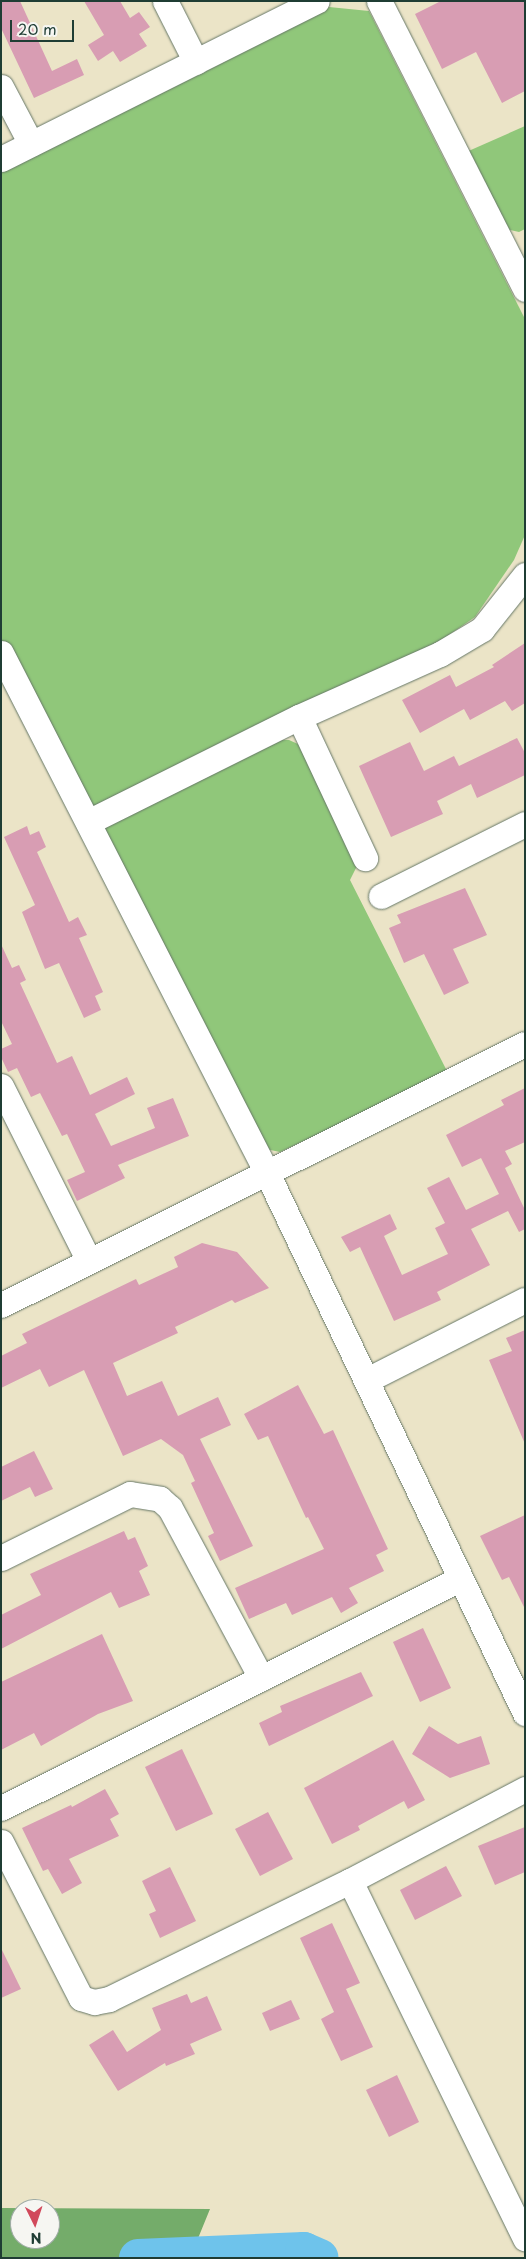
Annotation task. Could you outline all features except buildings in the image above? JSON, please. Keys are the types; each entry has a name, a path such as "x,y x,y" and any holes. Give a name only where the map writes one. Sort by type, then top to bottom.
{"street":[{"path":"165,1 196,62"},
{"path":"1,159 317,1"},
{"path":"379,1 515,246 525,289"},
{"path":"1,87 31,144"},
{"path":"88,822 299,717 440,654 482,629 525,575"},
{"path":"1,653 266,1171 525,1712"},
{"path":"299,717 365,858"},
{"path":"381,896 525,824"},
{"path":"1,1305 266,1171 525,1044"},
{"path":"1,1086 89,1262"},
{"path":"367,1380 525,1300"},
{"path":"1,1558 130,1494 160,1499 170,1508 261,1678"},
{"path":"1,1808 460,1579"},
{"path":"1,1842 81,1998 94,2002 108,1998 350,1881 525,1788"},
{"path":"350,1881 525,2238"}],"green space":[{"path":"329,7 369,11 525,319 525,535 514,560 475,617 433,646 92,811 1,642 1,173"},
{"path":"525,126 525,229 519,232 501,228 464,153"},
{"path":"268,740 289,740 309,749 361,858 350,880 448,1073 280,1152 261,1148 95,826"},
{"path":"1,2208 10,2208 10,2249 60,2249 60,2208 210,2209 190,2258 1,2258"}],"waterway":[{"path":"138,2258 304,2251 320,2258"}]}
